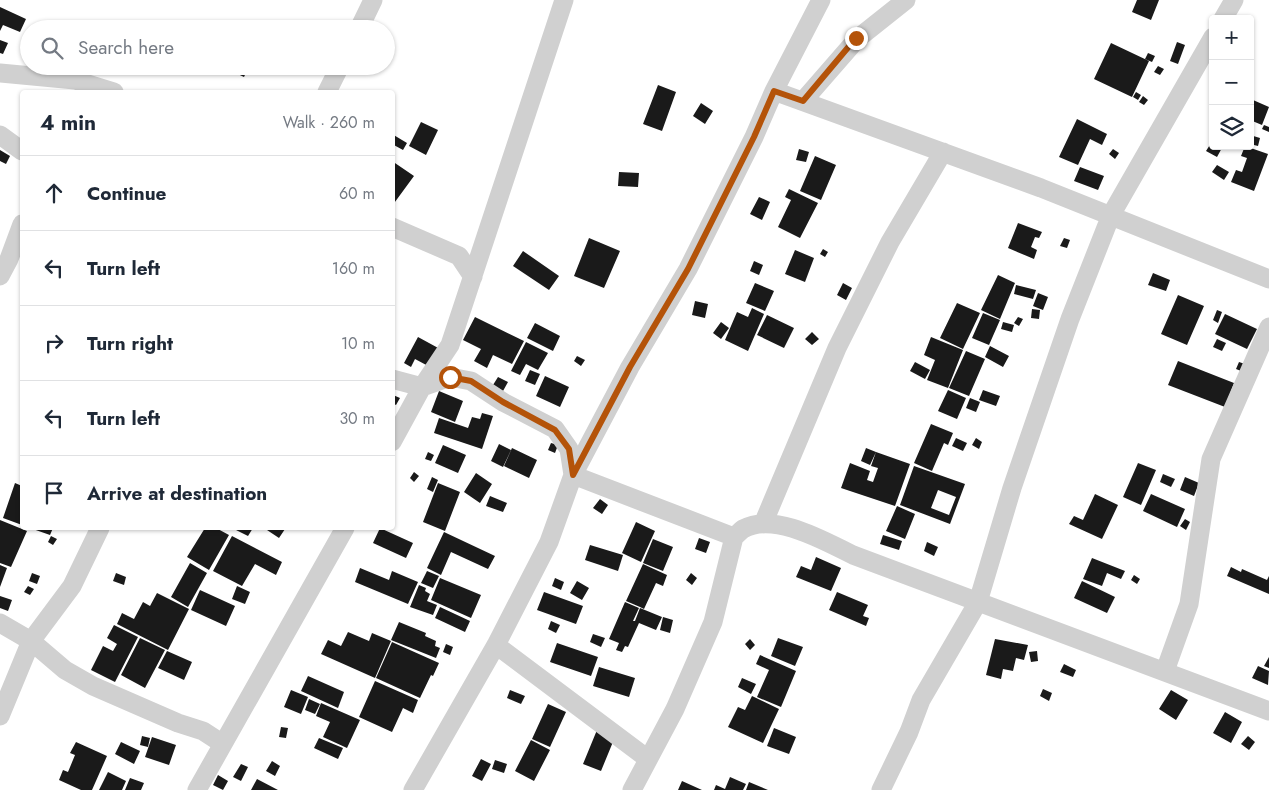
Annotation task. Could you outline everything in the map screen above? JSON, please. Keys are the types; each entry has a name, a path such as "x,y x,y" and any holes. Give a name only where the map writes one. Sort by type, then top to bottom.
{"street":[{"path":"363,20 373,0"},
{"path":"395,437 422,388 450,345 564,0"},
{"path":"413,790 496,646 549,542 573,475 630,367 688,269 754,137 774,91 821,0"},
{"path":"803,101 856,38 906,0"},
{"path":"1225,15 1234,0"},
{"path":"881,790 909,732 921,700 978,602 1012,488 1070,318 1110,215 1209,44"},
{"path":"0,73 20,75"},
{"path":"21,75 75,80 108,90"},
{"path":"328,90 336,75"},
{"path":"774,91 1041,188 1269,279"},
{"path":"0,135 20,150"},
{"path":"763,524 837,348 890,242 943,152"},
{"path":"395,228 459,256 473,277"},
{"path":"0,276 16,262 20,237"},
{"path":"1165,672 1189,604 1211,459 1269,327"},
{"path":"395,380 422,388 450,377 471,381 503,402 555,430 569,449 573,475"},
{"path":"573,475 734,537"},
{"path":"632,790 675,710 713,622 734,537 743,529 763,524 786,526 814,536 853,555 1269,711"},
{"path":"0,716 31,642 72,586 99,530"},
{"path":"197,790 344,530"},
{"path":"0,623 31,642 65,670 93,686 178,723 203,731 223,744"},
{"path":"496,646 648,759"}],"building":[{"path":"1137,0 1159,0 1151,20 1132,12"},
{"path":"0,7 26,19 20,20 20,32 3,25 0,31"},
{"path":"0,40 8,43 3,54 0,53"},
{"path":"1177,42 1185,45 1178,64 1170,61"},
{"path":"1111,43 1149,61 1132,97 1094,79"},
{"path":"1148,53 1155,56 1152,62 1145,59"},
{"path":"1158,66 1164,69 1160,75 1154,72"},
{"path":"658,85 676,92 662,131 643,124"},
{"path":"1136,92 1141,95 1138,100 1133,97"},
{"path":"1143,96 1148,100 1144,105 1139,102"},
{"path":"1254,100 1269,107 1262,125 1254,122"},
{"path":"701,103 713,111 705,124 693,116"},
{"path":"1077,119 1107,134 1102,145 1090,139 1078,165 1059,157"},
{"path":"421,122 438,130 426,155 409,146"},
{"path":"1264,125 1269,127 1269,132 1262,129"},
{"path":"395,136 407,143 403,150 395,146"},
{"path":"1254,136 1260,138 1258,146 1254,145"},
{"path":"1209,146 1209,150 1221,150 1217,157 1206,151"},
{"path":"799,149 809,152 806,162 796,160"},
{"path":"1113,149 1119,153 1115,159 1109,154"},
{"path":"1254,149 1268,154 1254,191 1231,182 1236,170 1242,172 1247,158 1241,156 1243,150"},
{"path":"0,150 10,156 6,164 0,161"},
{"path":"815,156 836,165 821,200 800,191"},
{"path":"395,163 414,176 395,202"},
{"path":"1217,165 1229,172 1224,180 1212,172"},
{"path":"1080,167 1104,176 1098,190 1074,181"},
{"path":"619,172 639,173 638,187 618,186"},
{"path":"789,189 818,203 800,238 778,227 791,200 785,197"},
{"path":"759,197 770,202 762,220 750,214"},
{"path":"1018,223 1042,232 1039,238 1035,237 1031,247 1037,250 1034,259 1008,248"},
{"path":"589,238 620,251 604,288 574,276"},
{"path":"1064,238 1070,240 1067,248 1060,246"},
{"path":"823,249 828,252 825,257 820,254"},
{"path":"795,250 814,258 805,282 785,274"},
{"path":"523,251 559,276 549,290 513,266"},
{"path":"754,261 763,265 759,275 750,271"},
{"path":"1153,273 1170,280 1166,291 1148,285"},
{"path":"998,275 1015,283 1000,319 981,310"},
{"path":"755,283 774,291 765,311 746,303"},
{"path":"843,283 852,288 846,300 837,295"},
{"path":"1016,285 1036,290 1033,299 1014,294"},
{"path":"1038,293 1048,297 1043,310 1033,306"},
{"path":"1178,295 1204,306 1187,345 1161,334"},
{"path":"695,301 708,304 705,318 692,315"},
{"path":"957,303 980,313 963,349 940,338"},
{"path":"752,308 764,314 748,351 725,340 737,312 748,317"},
{"path":"1032,309 1040,310 1039,319 1031,318"},
{"path":"1217,310 1222,312 1218,323 1213,320"},
{"path":"983,313 1000,320 989,345 972,338"},
{"path":"1225,314 1257,329 1247,349 1215,334"},
{"path":"767,315 794,328 784,348 757,335"},
{"path":"475,317 524,341 512,364 493,355 487,368 474,361 481,349 463,340"},
{"path":"1018,317 1023,319 1019,326 1014,323"},
{"path":"721,322 729,328 721,339 713,333"},
{"path":"1003,322 1014,325 1012,332 1001,329"},
{"path":"535,323 560,336 553,351 527,338"},
{"path":"812,332 819,339 812,345 805,339"},
{"path":"418,337 440,349 430,367 415,359 411,367 404,363"},
{"path":"931,337 963,350 948,388 927,380 935,360 924,355"},
{"path":"1217,339 1226,343 1222,351 1213,347"},
{"path":"526,342 548,353 538,370 526,364 520,375 511,371"},
{"path":"990,346 1009,356 1003,367 985,357"},
{"path":"966,351 985,359 969,396 949,388"},
{"path":"577,356 585,360 581,366 574,361"},
{"path":"1178,361 1234,383 1225,407 1168,385"},
{"path":"915,362 930,370 925,379 910,371"},
{"path":"1239,362 1245,364 1241,371 1236,369"},
{"path":"530,370 540,374 535,385 525,381"},
{"path":"545,376 569,387 560,407 536,396"},
{"path":"498,377 508,382 503,391 493,385"},
{"path":"948,390 966,398 957,419 938,411"},
{"path":"983,390 1000,396 996,406 979,400"},
{"path":"439,391 463,401 455,422 431,412"},
{"path":"395,396 400,398 395,404"},
{"path":"970,398 980,402 976,412 966,408"},
{"path":"482,413 493,416 482,449 434,433 439,418 468,428 472,417 480,419"},
{"path":"931,424 953,433 948,445 944,443 932,471 914,463"},
{"path":"956,438 967,443 963,451 952,446"},
{"path":"976,438 982,442 979,449 972,445"},
{"path":"551,443 558,445 555,453 548,450"},
{"path":"499,444 511,450 503,467 491,461"},
{"path":"443,445 466,455 458,473 435,463"},
{"path":"512,448 537,460 529,478 504,466"},
{"path":"866,448 876,452 870,465 861,461"},
{"path":"428,452 434,455 431,461 425,459"},
{"path":"876,452 910,464 895,506 841,488 850,463 870,471 867,480 873,482 878,468 871,466"},
{"path":"1138,463 1156,470 1141,505 1123,497"},
{"path":"914,466 965,484 950,524 900,505","holes":["938,490 956,497 949,515 931,508"]},
{"path":"414,472 419,476 414,482 410,478"},
{"path":"476,473 492,484 480,503 464,492"},
{"path":"1163,474 1175,479 1171,487 1160,482"},
{"path":"432,477 438,480 433,492 427,489"},
{"path":"1185,477 1199,483 1194,496 1180,490"},
{"path":"15,483 20,485 20,524 3,518"},
{"path":"438,483 460,492 445,531 423,522"},
{"path":"1095,494 1118,505 1102,539 1069,524 1074,516 1083,520"},
{"path":"1151,494 1185,509 1177,527 1143,511"},
{"path":"490,496 507,503 503,512 486,506"},
{"path":"600,499 608,505 602,514 593,508"},
{"path":"897,506 915,514 905,539 886,531"},
{"path":"1185,519 1190,522 1186,530 1180,526"},
{"path":"0,520 20,528 20,530 27,531 11,567 0,563"},
{"path":"636,522 655,531 641,562 622,553"},
{"path":"36,530 52,530 50,535"},
{"path":"204,530 220,530 229,535 209,570 187,557"},
{"path":"236,530 252,530 248,536"},
{"path":"267,530 284,530 279,538"},
{"path":"379,530 384,530 413,543 406,558 373,543"},
{"path":"444,532 495,556 488,569 451,552 441,575 427,568"},
{"path":"883,535 902,541 899,550 880,544"},
{"path":"51,536 57,539 53,545 48,542"},
{"path":"232,536 282,562 276,575 255,564 242,586 213,571"},
{"path":"699,538 710,542 706,553 695,549"},
{"path":"653,539 673,547 663,571 643,563"},
{"path":"927,542 938,547 934,556 924,551"},
{"path":"590,545 623,555 618,571 585,560"},
{"path":"816,557 841,568 831,591 796,577 801,566 811,570"},
{"path":"1092,558 1125,571 1121,579 1107,573 1102,586 1083,579"},
{"path":"190,563 207,573 188,607 171,597"},
{"path":"643,564 667,575 663,586 656,583 644,609 626,601"},
{"path":"0,565 7,568 0,587"},
{"path":"1231,567 1241,572 1242,569 1267,580 1269,576 1269,594 1227,576"},
{"path":"360,568 389,580 392,571 418,582 408,604 355,582"},
{"path":"427,571 439,576 433,588 421,583"},
{"path":"32,573 40,576 37,584 29,581"},
{"path":"116,573 126,577 124,585 113,581"},
{"path":"691,573 697,578 692,585 686,580"},
{"path":"1134,575 1140,579 1137,584 1131,580"},
{"path":"440,578 481,595 471,618 431,600"},
{"path":"555,578 564,582 561,590 552,586"},
{"path":"577,581 589,588 582,600 570,593"},
{"path":"1082,581 1115,597 1107,613 1074,598"},
{"path":"419,585 426,588 425,591 430,594 427,601 437,605 433,615 410,607"},
{"path":"28,586 34,589 30,595 24,592"},
{"path":"237,586 250,592 245,604 232,599"},
{"path":"200,590 235,606 226,626 191,610"},
{"path":"544,592 583,606 576,624 537,610"},
{"path":"837,592 868,605 863,616 869,618 866,626 829,610"},
{"path":"157,593 189,609 168,650 117,624 122,613 134,619 143,602 150,606"},
{"path":"0,596 12,600 8,611 0,608"},
{"path":"625,602 639,608 633,621 635,621 640,608 662,617 656,630 639,623 628,647 625,646 622,652 616,650 619,643 609,639"},
{"path":"440,607 470,621 465,632 435,618"},
{"path":"663,617 673,620 670,633 660,630"},
{"path":"551,621 560,625 556,633 548,629"},
{"path":"399,622 426,633 425,636 436,641 435,646 440,648 436,658 391,640"},
{"path":"114,625 138,637 115,682 91,670 103,646 113,651 117,644 107,638"},
{"path":"348,632 369,641 372,633 391,641 375,678 321,654 328,640 341,646"},
{"path":"593,634 605,638 601,647 590,642"},
{"path":"140,638 165,650 145,688 121,675"},
{"path":"778,638 803,647 795,666 771,656"},
{"path":"750,639 755,645 750,650 745,644"},
{"path":"995,639 1028,645 1024,660 1016,658 1013,671 1003,669 1001,679 986,675"},
{"path":"392,642 439,663 420,698 376,678"},
{"path":"557,643 598,657 591,676 550,662"},
{"path":"446,644 453,647 450,655 443,652"},
{"path":"167,651 192,662 184,680 158,668"},
{"path":"1037,651 1038,661 1031,662 1029,652"},
{"path":"760,655 796,671 781,707 757,697 769,670 756,664"},
{"path":"1269,657 1269,668 1264,666"},
{"path":"1064,664 1076,670 1073,677 1060,672"},
{"path":"1258,666 1269,671 1268,685 1252,678"},
{"path":"599,667 635,678 629,697 593,686"},
{"path":"308,676 344,692 338,708 301,691"},
{"path":"742,678 756,684 751,694 738,687"},
{"path":"375,681 418,700 413,713 403,708 392,732 359,717"},
{"path":"1043,689 1052,693 1049,701 1040,696"},
{"path":"291,690 308,697 301,714 284,707"},
{"path":"510,690 525,696 521,704 507,698"},
{"path":"1171,690 1188,700 1176,720 1159,709"},
{"path":"752,696 779,709 763,743 728,727 738,707 745,710"},
{"path":"309,699 320,704 315,714 305,710"},
{"path":"321,703 360,720 347,748 323,737 330,722 316,716"},
{"path":"548,704 566,712 550,747 532,739"},
{"path":"1225,712 1242,722 1231,743 1213,733"},
{"path":"281,727 288,728 286,738 279,737"},
{"path":"774,728 796,737 789,754 767,746"},
{"path":"597,730 615,737 601,771 583,764"},
{"path":"142,736 150,738 148,747 140,745"},
{"path":"1248,736 1255,742 1249,750 1241,744"},
{"path":"152,737 176,745 169,765 145,757"},
{"path":"319,738 343,748 338,759 314,748"},
{"path":"531,740 550,750 534,781 515,771"},
{"path":"76,742 107,756 92,790 81,790 59,780 63,770 68,772 75,755 70,753"},
{"path":"121,742 140,751 134,764 115,754"},
{"path":"481,759 491,764 482,781 472,776"},
{"path":"495,760 507,764 504,773 492,769"},
{"path":"272,761 280,766 275,776 266,771"},
{"path":"241,764 248,767 241,781 233,777"},
{"path":"108,772 126,781 122,790 99,790"},
{"path":"218,775 228,781 223,790 213,785"},
{"path":"730,777 746,784 743,790 714,790 716,785 725,789"},
{"path":"130,778 144,783 141,790 125,790"},
{"path":"257,779 278,790 251,790"},
{"path":"682,781 702,790 678,790"},
{"path":"749,782 768,790 746,790"}],"route":[{"path":"450,377 471,381 503,402 555,430 569,449 573,475 630,367 688,269 754,137 774,91 803,101 856,38"}]}
